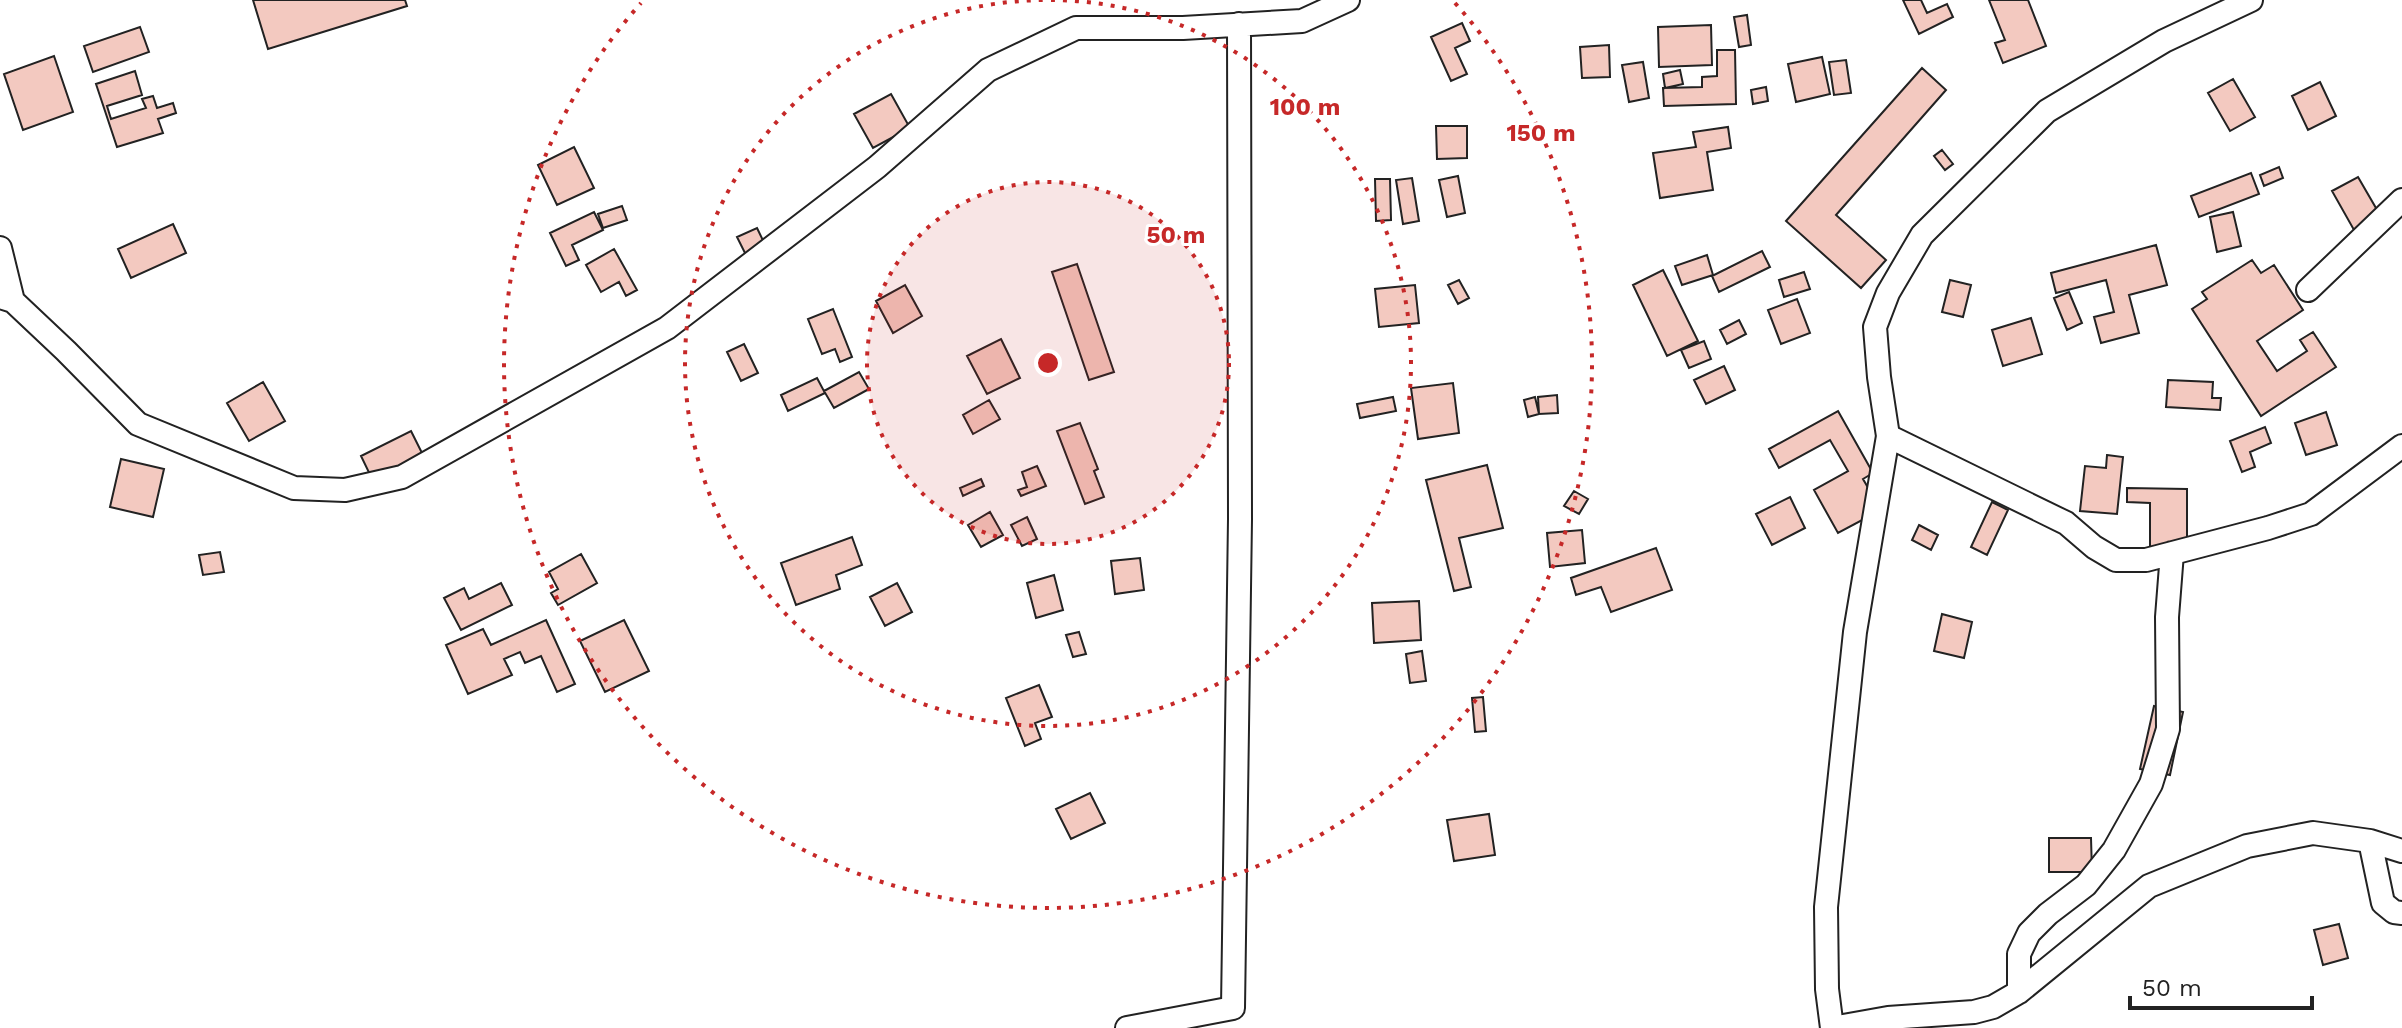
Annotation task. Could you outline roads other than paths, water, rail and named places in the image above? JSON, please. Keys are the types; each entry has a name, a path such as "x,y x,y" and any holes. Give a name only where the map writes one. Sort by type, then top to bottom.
{"street":[{"path":"0,248 7,299 138,424 294,488 345,490 402,477 667,328 877,167 988,70 1076,28 1302,21 1348,0"},
{"path":"2251,0 2164,41 2047,111 1922,235 1888,293 1875,327 1888,436 1855,632 1826,907 1827,989 1832,1028 1888,1018 1974,1012 1993,1007 2019,992 2149,886 2247,846 2313,833 2370,841 2402,851"},
{"path":"1127,1028 1234,1018 1240,519 1239,24"},
{"path":"2308,290 2402,200"},
{"path":"1888,436 2066,523 2094,547 2116,560 2146,560 2311,514 2402,446"},
{"path":"2019,992 2019,954 2029,933 2086,885 2114,850 2151,784 2168,729 2167,617 2172,553"},
{"path":"2370,841 2383,903 2394,912 2402,913"}]}
